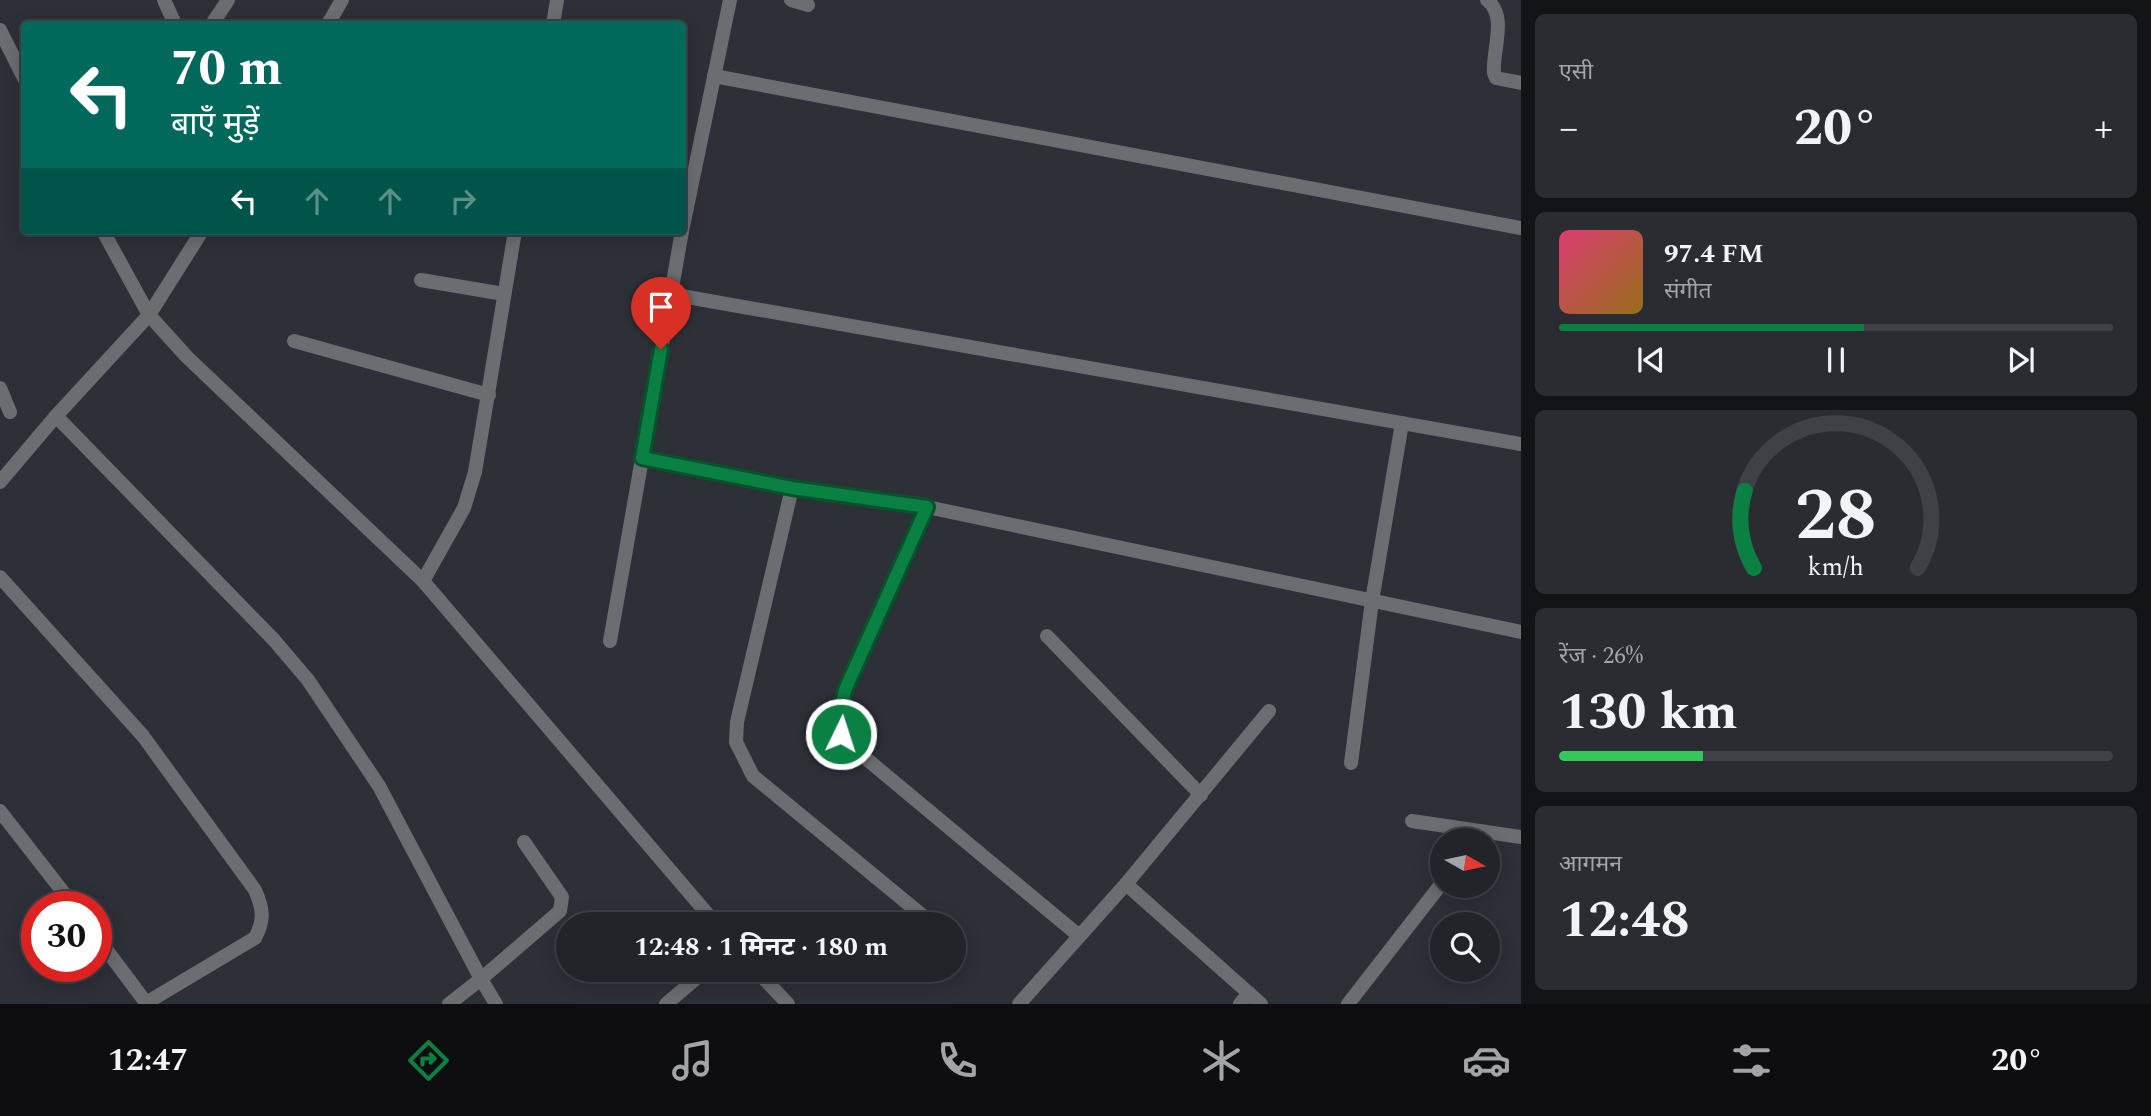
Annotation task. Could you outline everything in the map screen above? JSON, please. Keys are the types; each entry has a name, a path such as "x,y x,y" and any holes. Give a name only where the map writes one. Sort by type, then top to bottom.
{"street":[{"path":"164,0 174,21"},
{"path":"214,21 228,0"},
{"path":"330,21 342,0"},
{"path":"554,21 557,0"},
{"path":"686,212 730,0"},
{"path":"791,0 808,5"},
{"path":"1487,0 1499,16 1494,73 1496,78 1521,83"},
{"path":"0,30 21,72"},
{"path":"714,76 1521,228"},
{"path":"105,235 149,315 187,357 423,581 706,912"},
{"path":"0,482 56,416 149,315 199,235"},
{"path":"423,581 464,508 475,472 514,235"},
{"path":"610,641 681,235"},
{"path":"421,280 504,294"},
{"path":"670,294 1521,444"},
{"path":"294,341 489,396"},
{"path":"0,388 10,412"},
{"path":"56,416 274,640 309,680 379,786 496,1004"},
{"path":"1351,763 1372,601 1402,423"},
{"path":"642,458 792,488 927,507 1521,632"},
{"path":"792,488 737,722 736,742 741,758 753,776 917,912"},
{"path":"927,507 845,690 840,715 841,734 857,751 1078,935"},
{"path":"0,577 143,736 256,890 262,905 263,924 255,938 146,1003 112,957"},
{"path":"1047,636 1200,795"},
{"path":"1019,1004 1126,884 1269,711"},
{"path":"0,811 62,891"},
{"path":"1412,821 1521,837"},
{"path":"449,1004 561,911 562,897 524,842"},
{"path":"1126,884 1244,998 1261,1004"},
{"path":"1348,1004 1430,898"},
{"path":"666,1004 692,982"},
{"path":"767,982 788,1004"}],"route":[{"path":"661,349 642,458 792,488 927,507 845,690 840,715 841,734"}]}
